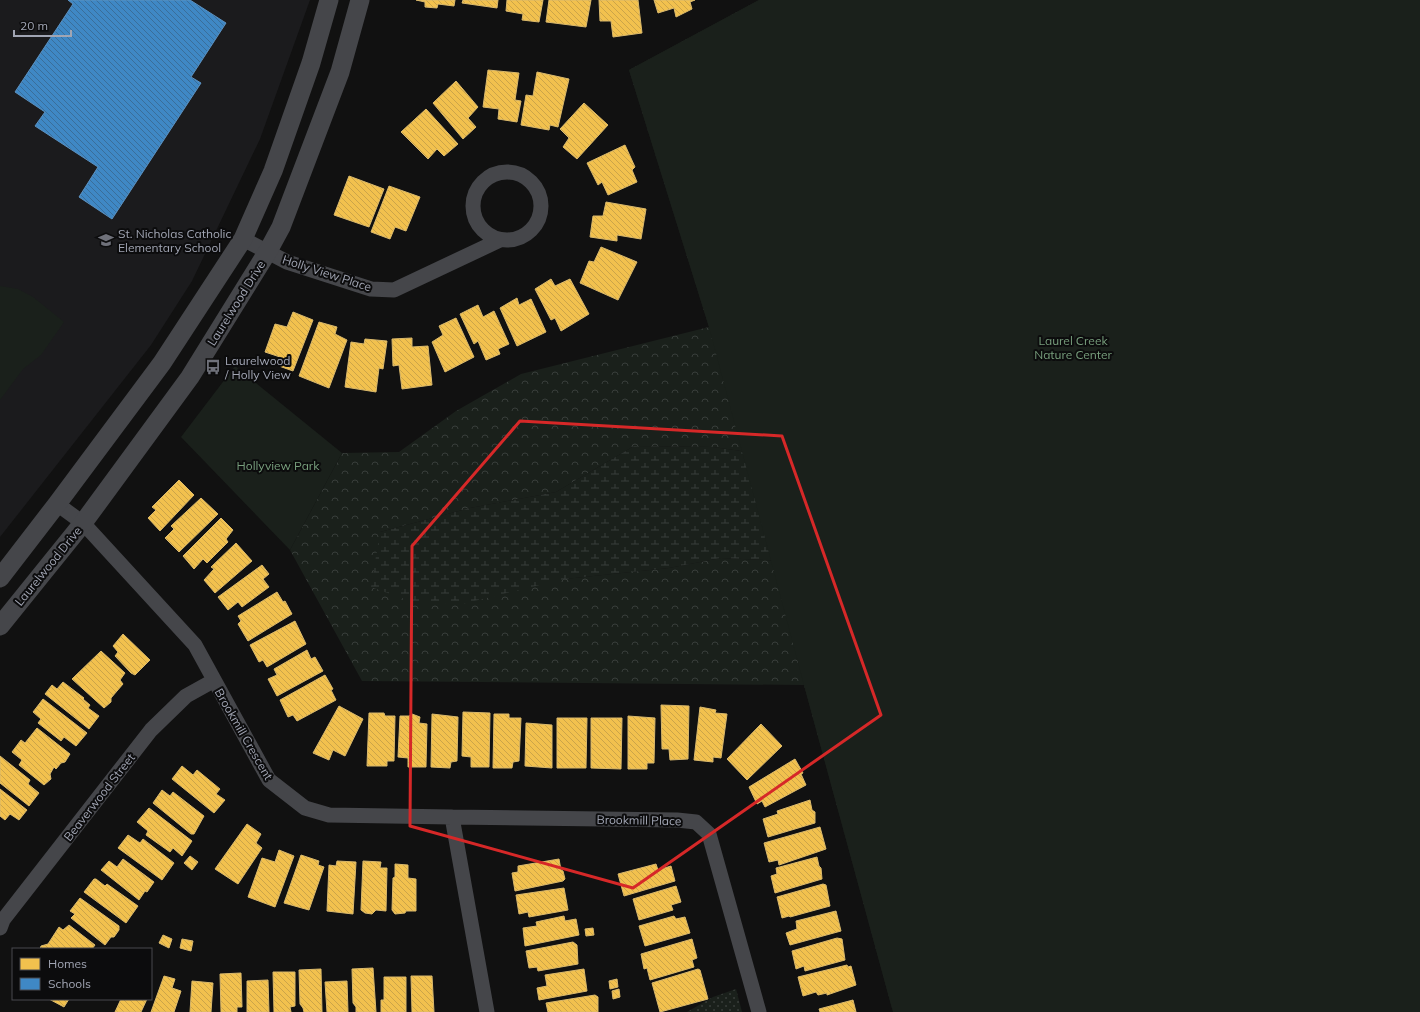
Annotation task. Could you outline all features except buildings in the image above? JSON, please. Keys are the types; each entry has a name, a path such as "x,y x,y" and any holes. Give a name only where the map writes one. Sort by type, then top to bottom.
{"street":[{"path":"0,578 58,504 162,363 242,239 273,171 311,63 329,0"},
{"name":"Laurelwood Drive","path":"0,626 83,523 190,377 268,251 281,226 340,72 360,0"},
{"name":"Holly View Place","path":"242,239 287,262 371,289 394,290 500,240 522,238 532,230 542,212 541,196 533,182 523,174 513,171 501,171 485,179 477,189 473,200 473,207 477,222 484,232 500,240"},
{"name":"Brookmill Crescent","path":"58,504 83,523 195,646 269,780 305,808 329,814 452,817"},
{"name":"Beaverwood Street","path":"0,928 3,920 151,730 186,696 213,681"},
{"path":"452,817 487,1012"},
{"name":"Brookmill Place","path":"452,817 677,820 696,822 709,834 758,1012"}],"highlighted area":[{"path":"520,421 782,436 881,715 633,888 410,826 412,546"}],"shaded area":[{"name":"St. Nicholas Catholic Elementary School","path":"0,0 310,0 260,139 192,281 151,345 0,537"}],"green space":[{"path":"759,0 1420,0 798,459 713,447 634,446 556,492 470,508 380,532 565,579 669,568 721,558 803,562 893,1012 804,685 362,681 290,550 342,453 399,452 456,411 521,374 709,327 629,70"},
{"name":"Laurel Creek Nature Center","path":"759,0 1420,0 1420,1012 893,1012 709,327 629,70"},
{"path":"0,286 18,289 33,297 64,322 41,355 23,369 0,400"},
{"name":"Hollyview Park","path":"235,366 342,453 290,550 181,437"},
{"path":"634,446 713,447 798,459 803,562 721,558 669,568 565,579 462,604 410,601 371,587 380,532 470,508 556,492"},
{"path":"736,989 742,1012 687,1012 713,997"}],"place":[{"name":"St. Nicholas Catholic Elementary School","path":"106,240"},
{"name":"Laurelwood / Holly View","path":"213,367"}]}
